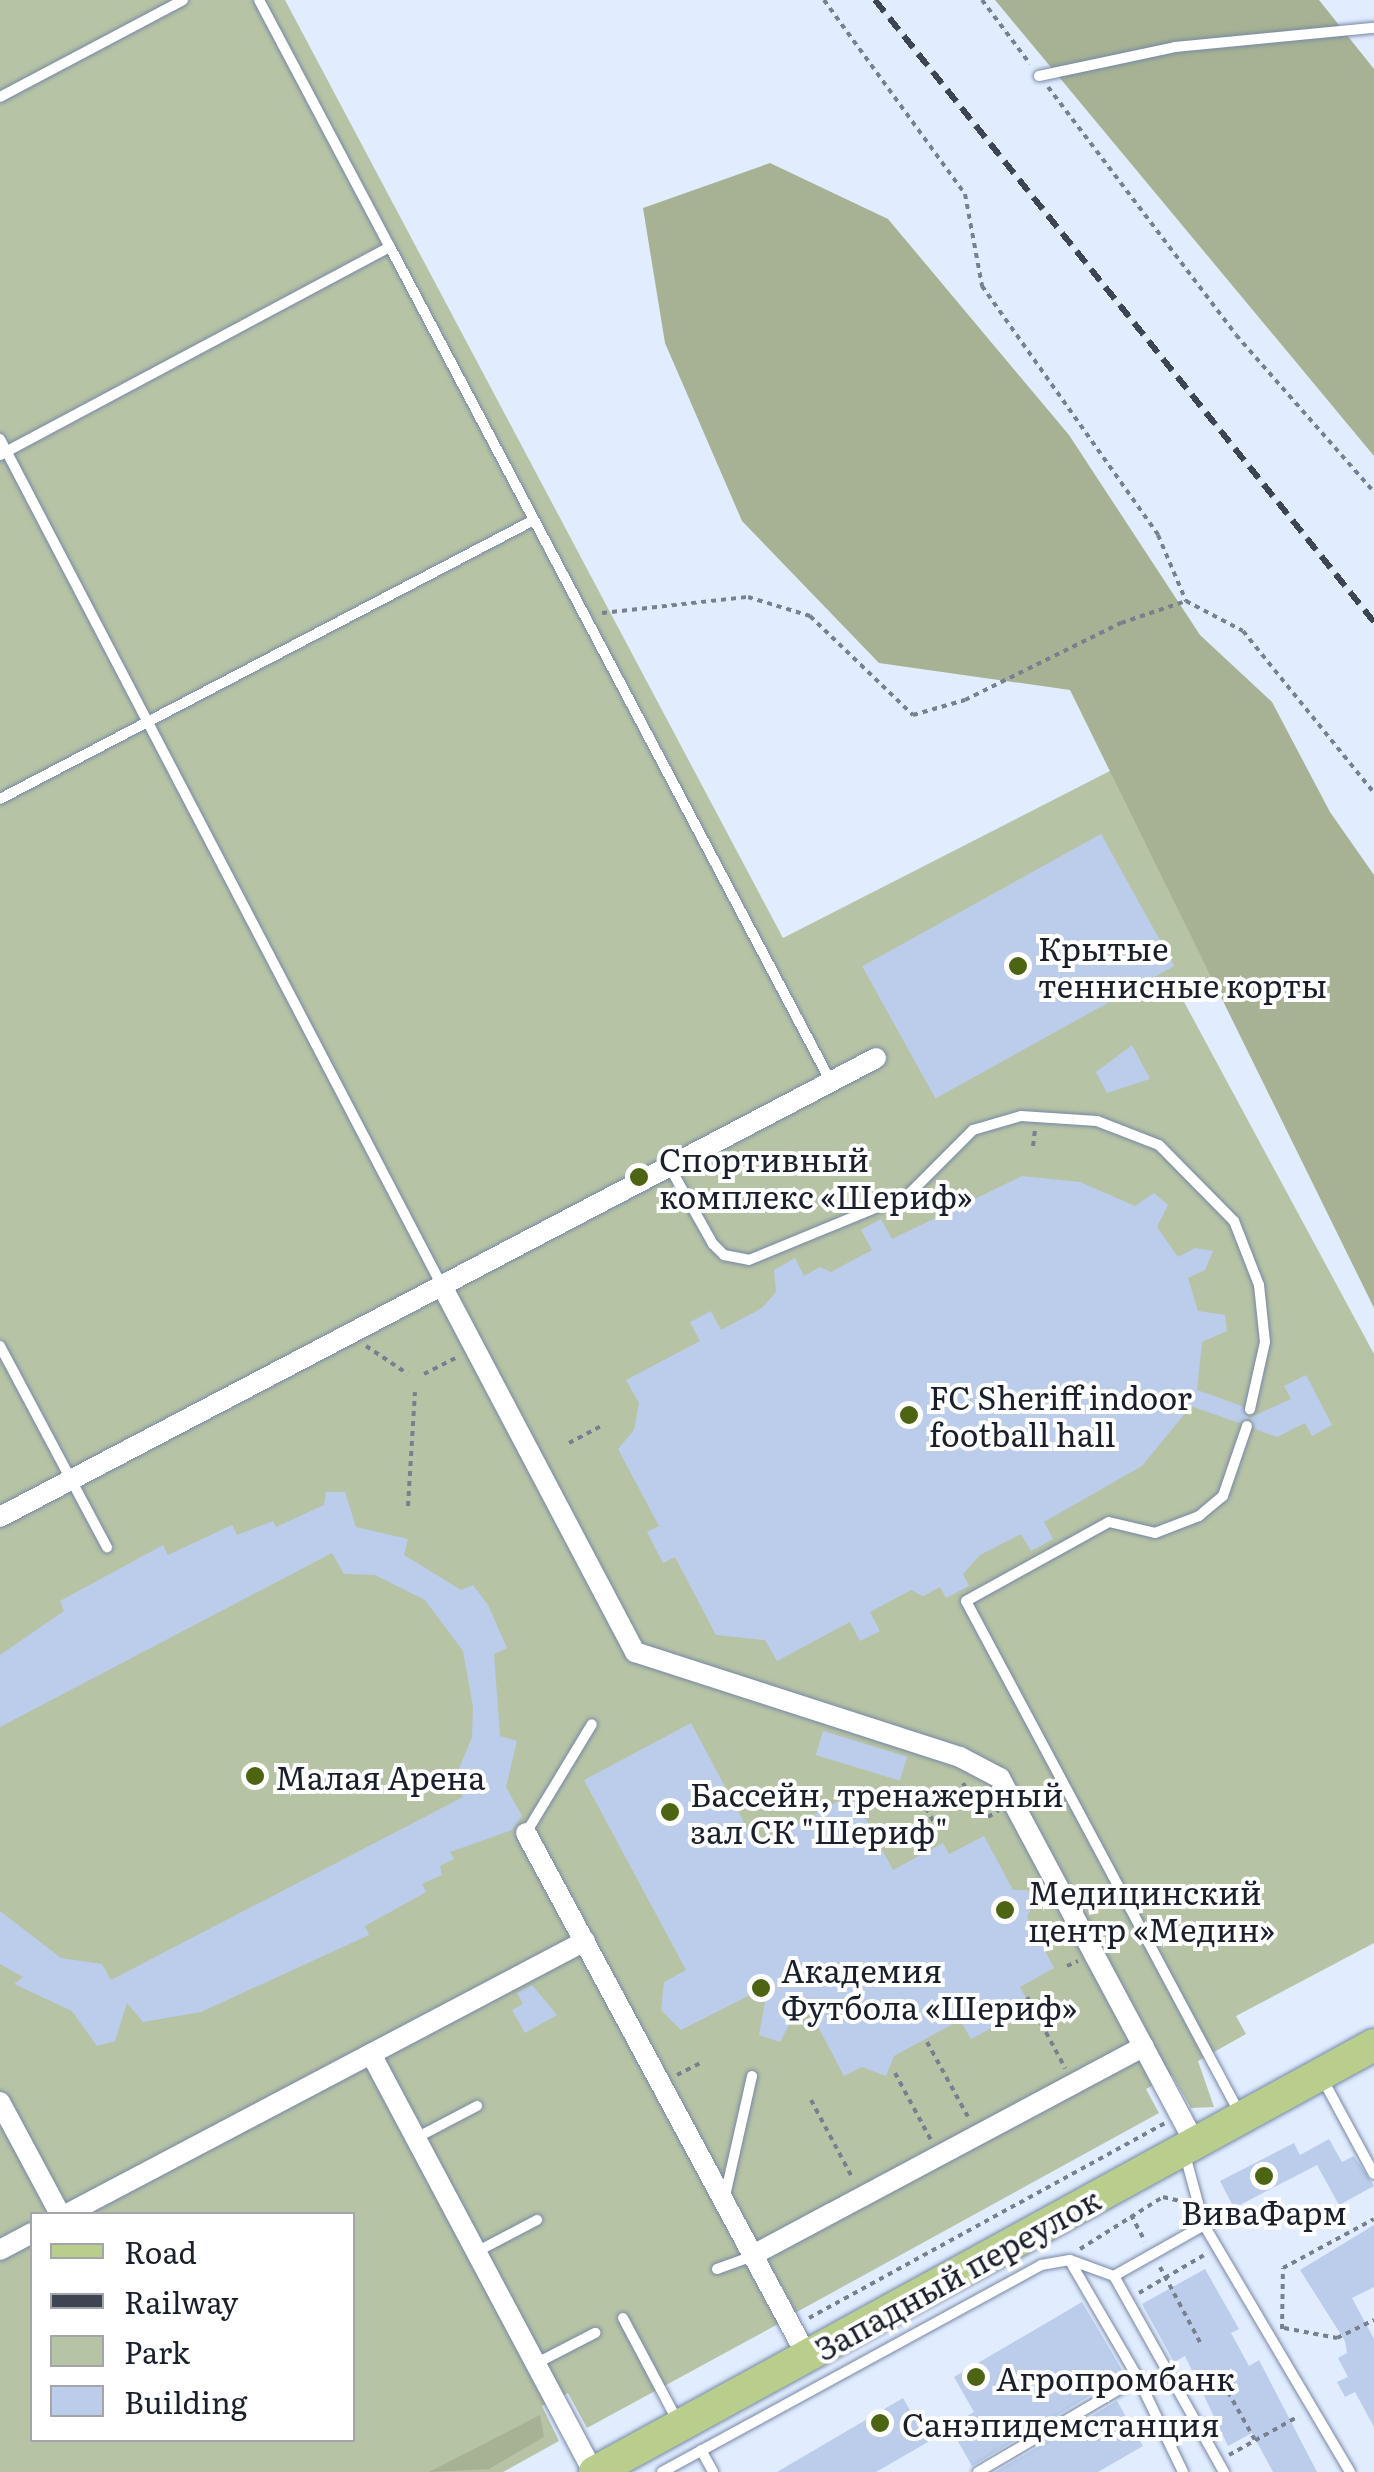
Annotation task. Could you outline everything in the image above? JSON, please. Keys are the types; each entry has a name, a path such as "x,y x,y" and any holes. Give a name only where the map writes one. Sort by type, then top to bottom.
{"main road":[{"name":"Западный переулок","path":"594,2472 690,2438 799,2342 1186,2136 1242,2117 1374,2045"}],"street":[{"path":"0,1517 876,1058"},
{"path":"442,1286 635,1652 960,1757 1000,1778 1144,2046 1186,2136"},
{"path":"526,1833 799,2342"},
{"path":"67,2212 585,1941"},
{"path":"753,2256 1144,2046"},
{"path":"371,2054 594,2472"},
{"path":"0,2102 62,2212"},
{"path":"0,2250 30,2233"}],"lane":[{"path":"0,97 183,0"},
{"path":"259,0 830,1082"},
{"path":"1039,76 1176,48 1374,28"},
{"path":"3,453 390,247"},
{"path":"0,439 3,453 442,1286"},
{"path":"0,799 534,520"},
{"path":"669,1166 713,1244 724,1256 750,1260 909,1194 973,1130 1021,1116 1097,1121 1159,1144 1234,1221 1259,1284 1264,1342 1250,1409"},
{"path":"0,1346 107,1546"},
{"path":"1242,2117 966,1601 1109,1522 1155,1532 1198,1516 1223,1496 1247,1426"},
{"path":"526,1833 592,1724"},
{"path":"1320,2074 1374,2174"},
{"path":"724,2202 752,2076"},
{"path":"416,2138 477,2106"},
{"path":"1186,2136 1194,2205 1350,2472"},
{"path":"476,2252 537,2220"},
{"path":"1114,2276 1204,2225"},
{"path":"717,2269 753,2256"},
{"path":"1070,2260 1138,2378 1182,2472"},
{"path":"662,2472 690,2438 1041,2265 1070,2260 1114,2276 1224,2472"},
{"path":"623,2318 713,2472"},
{"path":"536,2364 595,2333"},
{"path":"978,2472 1138,2378"}],"path":[{"path":"824,0 965,194 982,286 1158,535 1186,601 1244,631 1374,793"},
{"path":"982,0 1236,335 1374,492"},
{"path":"584,615 748,596 810,616 913,715 965,700 1121,623 1186,601"},
{"path":"1033,1146 1036,1130"},
{"path":"348,1335 408,1374"},
{"path":"424,1374 474,1348"},
{"path":"408,1506 415,1392"},
{"path":"569,1443 603,1424"},
{"path":"960,1779 976,1809"},
{"path":"922,1799 938,1830"},
{"path":"1027,1997 1074,2084"},
{"path":"926,2042 978,2135"},
{"path":"673,2078 702,2062"},
{"path":"896,2073 940,2156"},
{"path":"812,2100 862,2197"},
{"path":"799,2342 1186,2136"},
{"path":"1070,2260 1091,2236 1164,2197 1194,2205"},
{"path":"1131,2215 1200,2344"},
{"path":"1283,2328 1283,2268 1374,2220"},
{"path":"1127,2299 1217,2248"},
{"path":"1269,2336 1283,2328 1336,2338 1374,2320"},
{"path":"1223,2383 1256,2440"},
{"path":"1217,2461 1312,2408"}],"green space":[{"name":"Спортивный комплекс «Шериф»","path":"0,0 285,0 783,938 1145,753 1254,961 1183,1000 1374,1354 1374,1943 1236,2016 1246,2034 1198,2061 1214,2107 1191,2108 1172,2075 1146,2089 1159,2113 795,2313 781,2285 765,2293 780,2323 587,2428 568,2393 542,2406 559,2441 503,2472 0,2472"},
{"path":"995,0 1319,0 1374,69 1374,456"},
{"path":"770,163 888,219 1069,435 1200,635 1272,702 1330,812 1374,875 1374,1308 1070,690 879,663 742,521 665,343 643,208"},
{"path":"540,2415 544,2437 489,2469 429,2472"}],"building":[{"name":"Крытые теннисные корты","path":"1101,834 1174,966 935,1098 862,966"},
{"path":"1132,1045 1150,1079 1107,1093 1096,1072"},
{"name":"FC Sheriff indoor football hall","path":"1022,1176 1080,1182 1135,1206 1154,1193 1168,1205 1157,1227 1178,1257 1195,1248 1213,1251 1205,1270 1188,1278 1198,1311 1225,1315 1227,1331 1202,1342 1197,1390 1242,1406 1249,1418 1239,1423 1191,1406 1142,1466 1044,1522 1053,1539 1031,1551 1021,1534 980,1555 963,1574 969,1586 946,1598 940,1587 923,1596 911,1590 870,1612 880,1631 860,1641 850,1622 777,1661 765,1640 716,1635 675,1557 663,1563 647,1532 659,1526 618,1449 634,1430 639,1403 626,1380 700,1341 690,1322 711,1311 721,1330 762,1308 776,1292 774,1270 795,1258 804,1276 820,1267 831,1272 872,1250 861,1230 881,1219 892,1239"},
{"path":"1306,1375 1332,1425 1312,1436 1305,1423 1277,1437 1255,1429 1249,1418 1291,1399 1284,1386"},
{"path":"326,1492 345,1492 356,1527 408,1539 404,1555 461,1590 473,1585 488,1605 507,1648 494,1654 500,1736 517,1741 506,1787 522,1816 512,1830 450,1852 454,1859 440,1866 442,1875 422,1884 426,1892 365,1926 369,1935 201,2012 143,2022 127,2003 115,2041 97,2046 72,2011 14,1984 23,1977 0,1964 0,1911 61,1958 102,1964 111,1980 463,1797 454,1781 472,1737 473,1707 463,1651 425,1600 375,1575 344,1574 332,1553 0,1727 0,1655 64,1611 60,1601 163,1545 168,1555 232,1525 237,1535 273,1521 276,1527 324,1505"},
{"path":"691,1723 756,1845 852,1794 893,1870 943,1843 949,1854 984,1836 1013,1890 1027,1890 1034,1902 1027,1917 1054,1968 1020,1987 1031,2007 971,2039 960,2020 894,2056 886,2076 862,2067 844,2076 803,1998 780,2042 759,2035 768,1986 681,2030 661,2010 664,1982 686,1970 584,1780"},
{"path":"823,1731 907,1757 900,1781 816,1755"},
{"path":"532,1985 557,2015 525,2033 512,2010 523,2004 517,1993"},
{"path":"1329,2139 1342,2162 1354,2156 1374,2186 1339,2205 1317,2165 1234,2208 1220,2181 1294,2143 1300,2155"},
{"path":"1374,2225 1374,2287 1352,2298 1374,2339 1374,2427 1355,2392 1345,2397 1337,2382 1348,2377 1338,2358 1347,2353 1345,2341 1300,2270"},
{"path":"1205,2269 1239,2329 1231,2333 1249,2366 1259,2360 1317,2472 1273,2472 1252,2433 1228,2446 1185,2356 1174,2362 1142,2304"},
{"path":"1082,2302 1125,2375 972,2466 949,2426 974,2412 954,2377"},
{"path":"903,2398 928,2442 876,2472 777,2472"},
{"path":"1117,2401 1143,2446 1098,2472 995,2472"}],"railway":[{"path":"875,0 1374,622"}],"place":[{"name":"Крытые теннисные корты","path":"1018,966"},
{"name":"Спортивный комплекс «Шериф»","path":"639,1177"},
{"name":"FC Sheriff indoor football hall","path":"909,1415"},
{"name":"Малая Арена","path":"255,1776"},
{"name":"Бассейн, тренажерный зал СК \"Шериф\"","path":"670,1812"},
{"name":"Медицинский центр «Медин»","path":"1005,1910"},
{"name":"Академия Футбола «Шериф»","path":"761,1988"},
{"name":"ВиваФарм","path":"1264,2176"},
{"name":"Агропромбанк","path":"976,2377"},
{"name":"Санэпидемстанция","path":"880,2423"}]}
